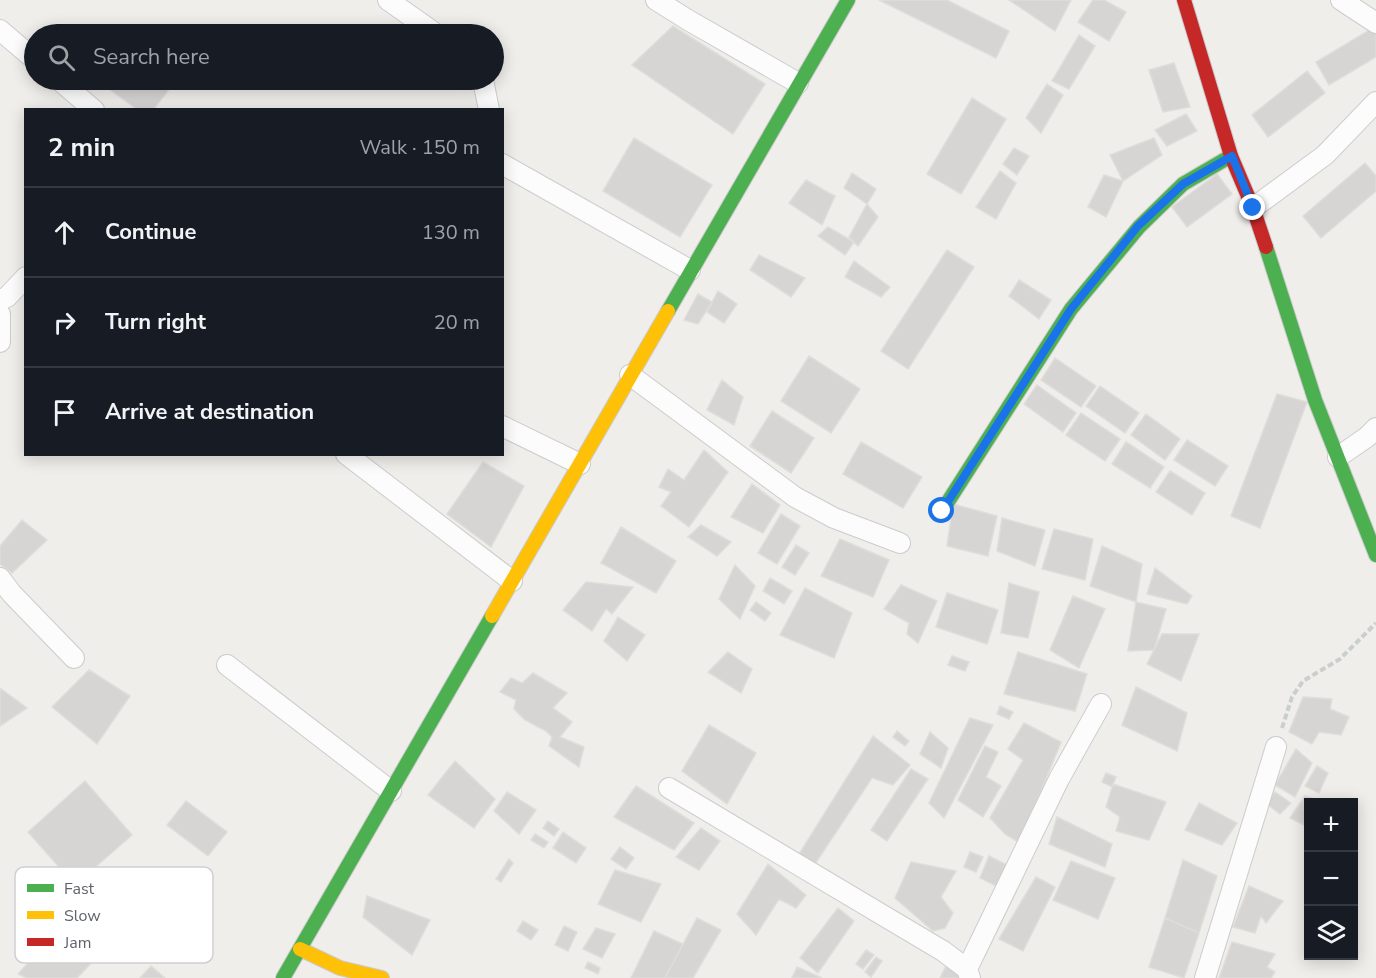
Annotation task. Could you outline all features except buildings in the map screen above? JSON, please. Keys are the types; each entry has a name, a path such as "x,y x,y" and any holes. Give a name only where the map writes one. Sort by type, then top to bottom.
{"street":[{"path":"388,0 422,24"},
{"path":"656,0 798,83"},
{"path":"283,978 848,0"},
{"path":"1184,0 1232,156 1253,208 1315,400 1376,555"},
{"path":"1341,0 1376,23"},
{"path":"0,30 24,50"},
{"path":"71,90 92,108"},
{"path":"485,90 489,108"},
{"path":"1253,208 1325,155 1376,102"},
{"path":"942,511 1071,309 1138,226 1183,184 1232,156"},
{"path":"504,165 690,270"},
{"path":"0,300 7,297 24,279"},
{"path":"0,314 0,342"},
{"path":"630,375 795,496 834,518 900,543"},
{"path":"504,427 580,464"},
{"path":"1338,457 1376,428"},
{"path":"349,456 512,581"},
{"path":"0,578 12,594 74,658"},
{"path":"227,665 391,791"},
{"path":"669,788 933,945 957,960 968,973 1059,779 1101,704"},
{"path":"1205,978 1276,747"},
{"path":"300,949 340,968 382,978"}],"path":[{"path":"1276,747 1292,698 1303,681 1340,659 1376,623"}],"traffic: fast":[{"path":"668,311 848,0"},
{"path":"942,511 1071,309 1139,227 1183,184 1231,156"},
{"path":"1266,247 1315,400 1376,555"},
{"path":"283,978 492,616"}],"traffic: slow":[{"path":"492,616 668,311"},
{"path":"300,949 340,968 382,978"}],"traffic: jam":[{"path":"1184,0 1231,156 1253,208 1266,247"}],"route":[{"path":"942,511 1071,309 1138,226 1183,184 1232,156 1253,208"}]}
